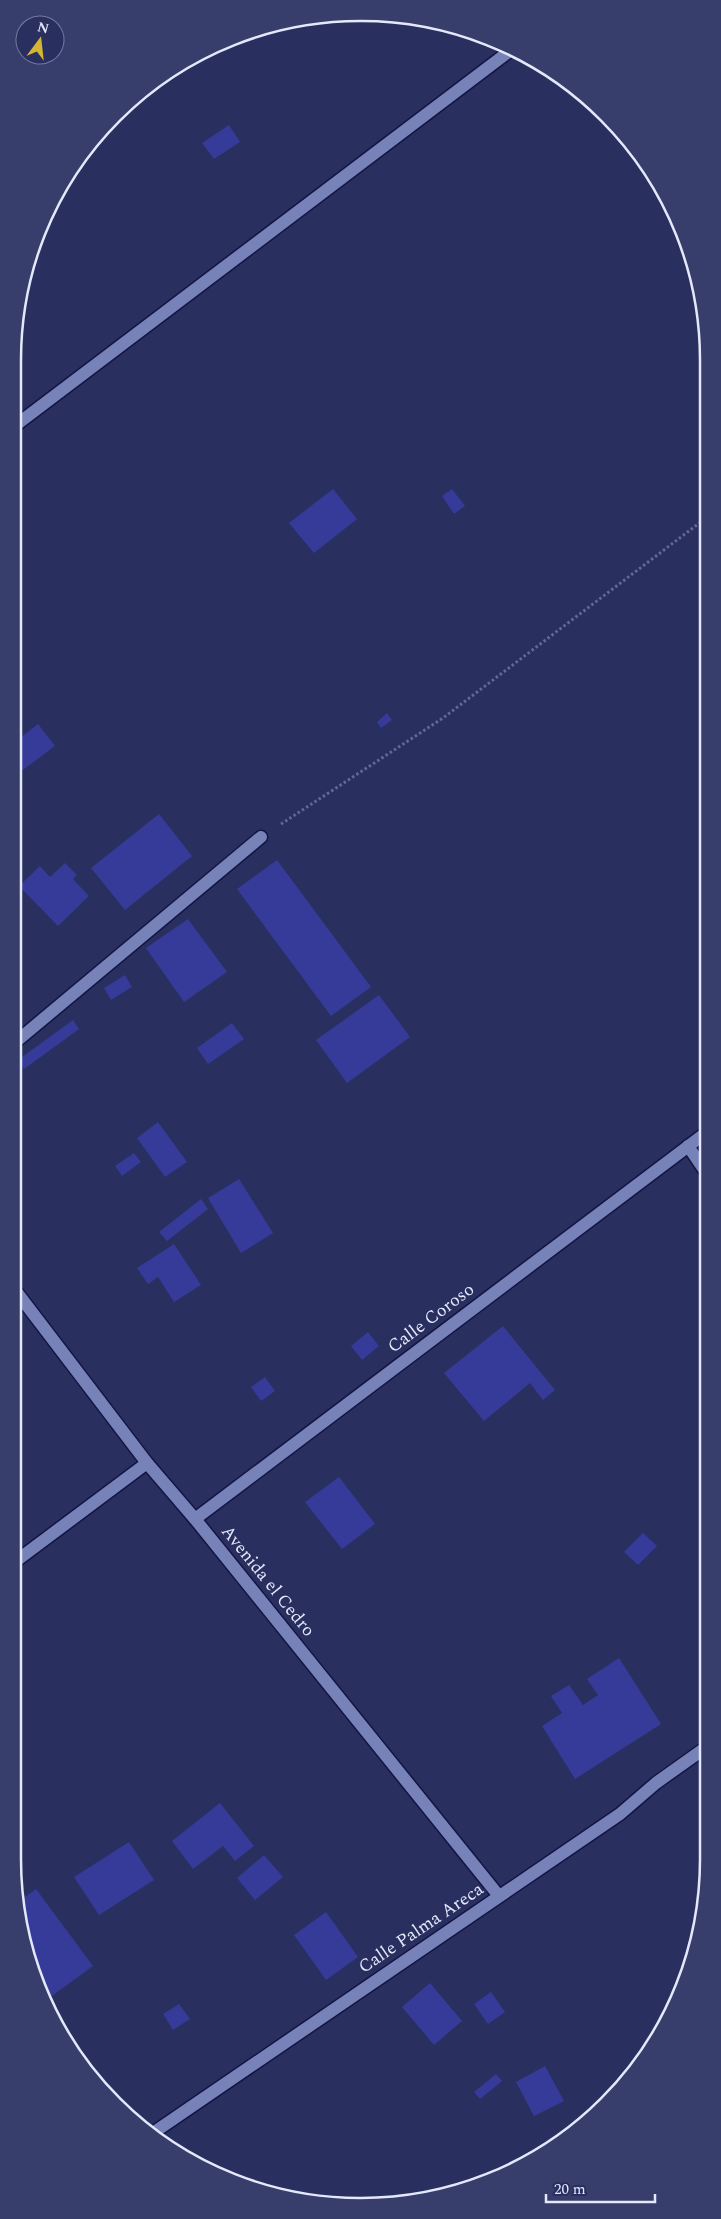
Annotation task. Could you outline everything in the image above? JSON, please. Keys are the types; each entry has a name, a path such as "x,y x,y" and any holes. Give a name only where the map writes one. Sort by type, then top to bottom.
{"street":[{"path":"21,421 506,54"},
{"path":"21,1037 261,837"},
{"name":"Calle Coroso","path":"195,1519 700,1137"},
{"path":"688,1146 700,1164"},
{"name":"Avenida el Cedro","path":"21,1298 147,1463 195,1519 498,1896"},
{"path":"21,1557 147,1463"},
{"name":"Calle Palma Areca","path":"157,2130 620,1814 656,1783 700,1752"}],"path":[{"path":"261,837 443,718 700,523"}],"building":[{"path":"229,125 240,142 214,159 202,143"},
{"path":"333,489 357,519 314,553 289,523"},
{"path":"452,489 465,506 454,514 442,496"},
{"path":"387,713 392,720 381,728 377,722"},
{"path":"38,724 55,746 21,771 21,737"},
{"path":"159,814 192,856 125,910 91,868"},
{"path":"277,860 371,987 331,1016 237,889"},
{"path":"65,863 77,875 73,879 89,896 58,926 21,888 21,884 40,866 50,877"},
{"path":"188,919 227,972 184,1002 146,948"},
{"path":"125,975 132,987 111,1000 104,988"},
{"path":"379,995 410,1037 347,1083 316,1040"},
{"path":"73,1020 79,1029 24,1069 21,1064 21,1058"},
{"path":"232,1023 244,1039 208,1064 197,1048"},
{"path":"158,1122 187,1162 165,1177 137,1138"},
{"path":"134,1153 141,1162 122,1176 115,1166"},
{"path":"239,1179 273,1233 241,1253 208,1198"},
{"path":"201,1199 208,1209 167,1241 159,1232"},
{"path":"174,1244 201,1285 174,1302 158,1277 148,1284 137,1268"},
{"path":"503,1326 555,1390 543,1400 530,1383 484,1421 444,1373"},
{"path":"368,1332 379,1346 362,1360 351,1346"},
{"path":"265,1377 275,1391 261,1401 251,1387"},
{"path":"339,1477 375,1524 342,1549 305,1502"},
{"path":"643,1533 657,1546 638,1565 624,1552"},
{"path":"619,1658 661,1724 575,1779 542,1726 562,1713 551,1696 569,1685 583,1705 598,1695 587,1679"},
{"path":"220,1803 254,1846 235,1861 223,1846 193,1869 172,1841"},
{"path":"129,1842 154,1880 99,1915 74,1877"},
{"path":"264,1855 283,1877 255,1900 237,1878"},
{"path":"36,1889 93,1966 51,1997 39,1968 24,1898"},
{"path":"326,1912 358,1957 326,1980 294,1935"},
{"path":"430,1983 462,2021 434,2045 402,2007"},
{"path":"491,1992 505,2012 488,2024 474,2004"},
{"path":"179,2004 190,2019 173,2030 163,2014"},
{"path":"545,2066 564,2101 534,2116 516,2082"},
{"path":"496,2074 502,2081 480,2099 474,2092"}]}
